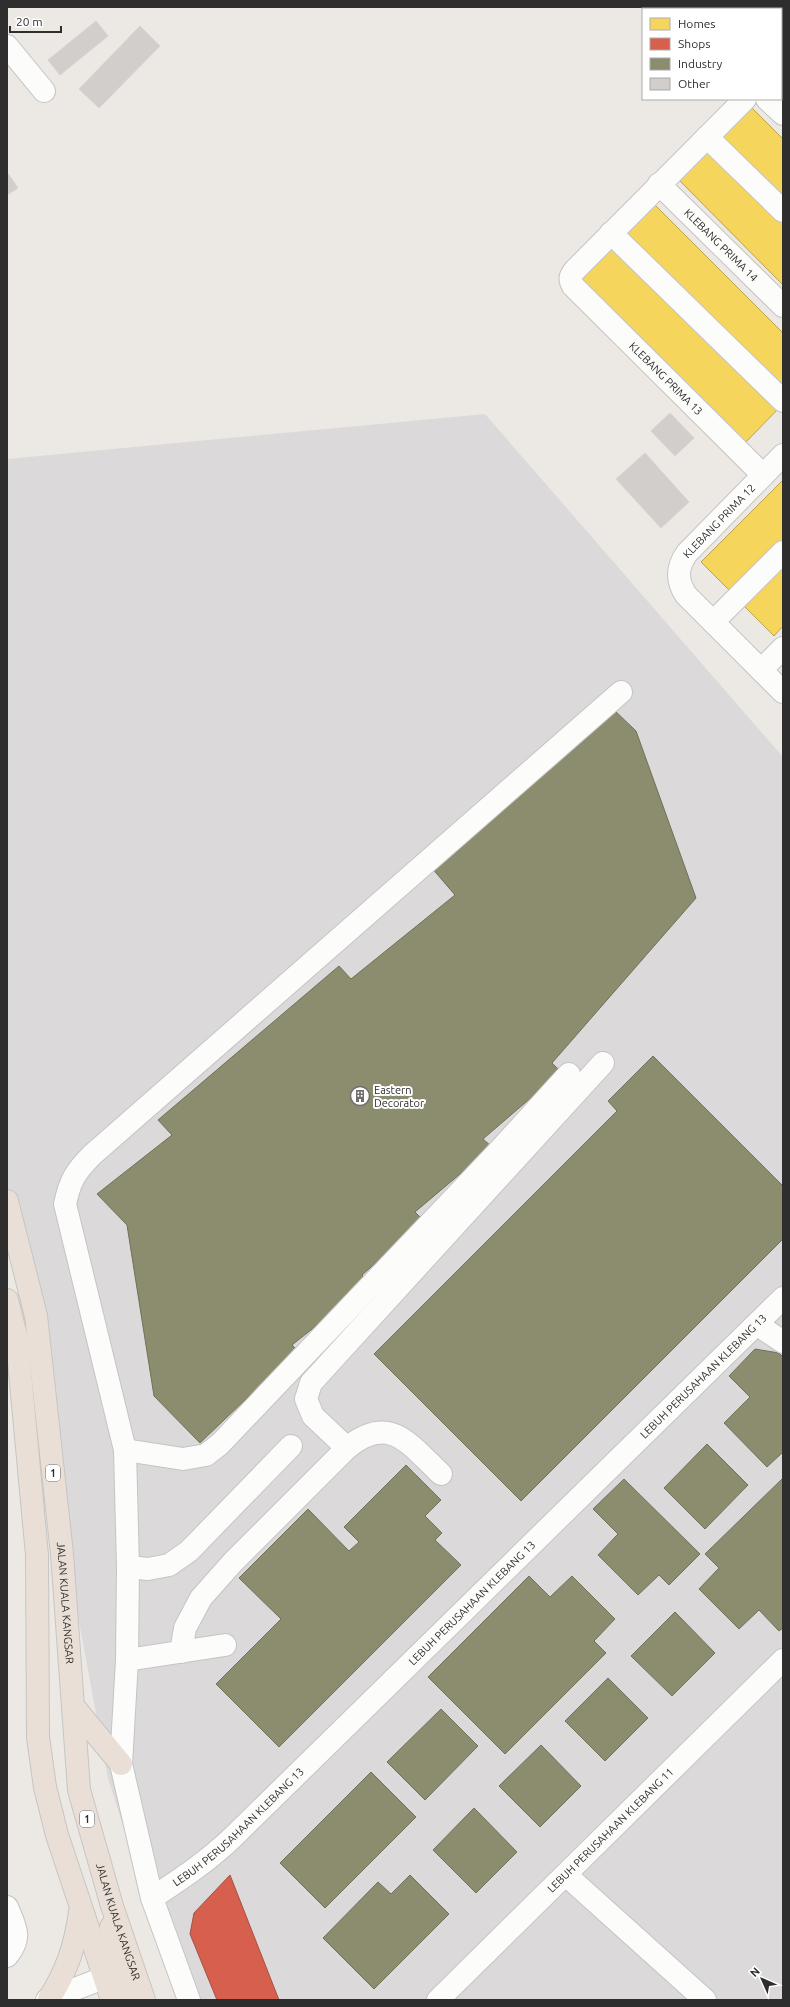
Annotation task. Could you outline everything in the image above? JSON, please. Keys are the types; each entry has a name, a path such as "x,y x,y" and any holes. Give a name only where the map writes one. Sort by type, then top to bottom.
{"highway":[{"name":"JALAN KUALA KANGSAR","path":"7,1201 36,1316 62,1554 79,1790 107,1888 144,2000"},
{"name":"1","path":"7,1300 17,1340 37,1555 38,1737 45,1787 57,1835 80,1907 107,1976 112,2000"},
{"path":"73,1706 122,1764"},
{"path":"107,1888 113,1956 107,1976 122,1988 128,2000"},
{"path":"49,2000 71,1959 77,1933 80,1907"}],"street":[{"path":"7,46 44,90"},
{"path":"744,100 611,233 783,401"},
{"path":"769,100 783,114"},
{"path":"706,137 783,212"},
{"name":"KLEBANG PRIMA 14","path":"659,184 783,306"},
{"name":"KLEBANG PRIMA 13","path":"611,233 571,275 570,281 573,286 764,475"},
{"name":"KLEBANG PRIMA 12","path":"783,455 687,553 678,569 678,579 681,587 687,595 783,692"},
{"path":"713,622 783,552"},
{"path":"761,670 783,648"},
{"path":"189,2000 152,1898 122,1764 127,1660 128,1567 125,1450 65,1204 70,1181 80,1167 92,1155 621,692"},
{"path":"347,1448 313,1416 306,1399 311,1383 603,1063"},
{"path":"125,1450 183,1459 206,1455 220,1444 495,1155 569,1074"},
{"name":"LEBUH PERUSAHAAN KLEBANG 13","path":"152,1898 191,1873 233,1837 758,1325 783,1298"},
{"path":"758,1325 783,1342"},
{"path":"181,1652 185,1628 201,1598 233,1562 347,1448 360,1437 378,1431 400,1436 441,1474"},
{"path":"128,1567 148,1569 168,1565 189,1551 291,1446"},
{"path":"127,1660 225,1645"},
{"name":"LEBUH PERUSAHAAN KLEBANG 11","path":"438,2000 783,1660"},
{"path":"566,1875 705,2000"},
{"path":"7,1907 17,1933 15,1945 7,1956"},
{"path":"49,2000 107,1976"}],"shaded area":[{"path":"485,414 783,757 783,2000 178,2000 108,1778 7,1234 7,459"}],"building: Homes":[{"path":"783,72 783,92 782,91"},
{"path":"750,106 783,139 783,206 717,139"},
{"path":"712,146 783,217 783,285 678,179"},
{"path":"654,204 783,333 783,398 621,236"},
{"path":"615,243 780,407 745,443 579,278"},
{"path":"783,480 783,543 733,594 701,562"},
{"path":"783,563 783,626 774,636 742,604"}],"building: Shops":[{"path":"230,1875 279,2000 217,2000 190,1934 194,1913"}],"building: Industry":[{"name":"Eastern Decorator","path":"613,709 636,731 696,898 552,1063 561,1072 483,1139 492,1147 415,1212 424,1221 362,1275 370,1283 292,1345 302,1355 247,1398 200,1443 154,1396 127,1225 97,1194 172,1135 158,1120 339,966 351,979 455,895 431,867"},
{"path":"653,1056 783,1186 783,1239 521,1501 374,1354 617,1111 608,1101"},
{"path":"755,1349 779,1353 783,1357 783,1452 767,1467 724,1423 750,1397 729,1376"},
{"path":"707,1444 748,1485 705,1529 664,1488"},
{"path":"406,1465 441,1500 425,1516 442,1533 435,1540 461,1565 279,1747 216,1684 281,1619 239,1578 308,1509 349,1551 359,1542 344,1527"},
{"path":"783,1478 783,1628 779,1631 759,1610 739,1629 699,1589 719,1568 705,1554"},
{"path":"624,1479 700,1554 669,1585 659,1575 638,1595 598,1555 618,1534 593,1509"},
{"path":"529,1576 550,1597 572,1576 615,1619 594,1641 606,1653 505,1754 428,1677"},
{"path":"675,1612 715,1653 672,1696 631,1656"},
{"path":"608,1678 648,1718 605,1761 565,1721"},
{"path":"441,1709 478,1746 425,1800 387,1762"},
{"path":"541,1745 581,1786 540,1827 499,1786"},
{"path":"371,1772 416,1817 325,1908 280,1863"},
{"path":"474,1808 517,1852 476,1893 433,1850"},
{"path":"410,1875 449,1914 374,1989 323,1938 378,1882 391,1894"}],"building: Other":[{"path":"96,21 108,36 60,75 48,60"},
{"path":"140,26 160,46 99,108 79,89"},
{"path":"7,172 18,188 7,195"},
{"path":"670,413 694,438 675,456 651,431"},
{"path":"645,453 689,502 661,528 616,479"}],"place":[{"name":"Eastern Decorator","path":"360,1096"}]}
